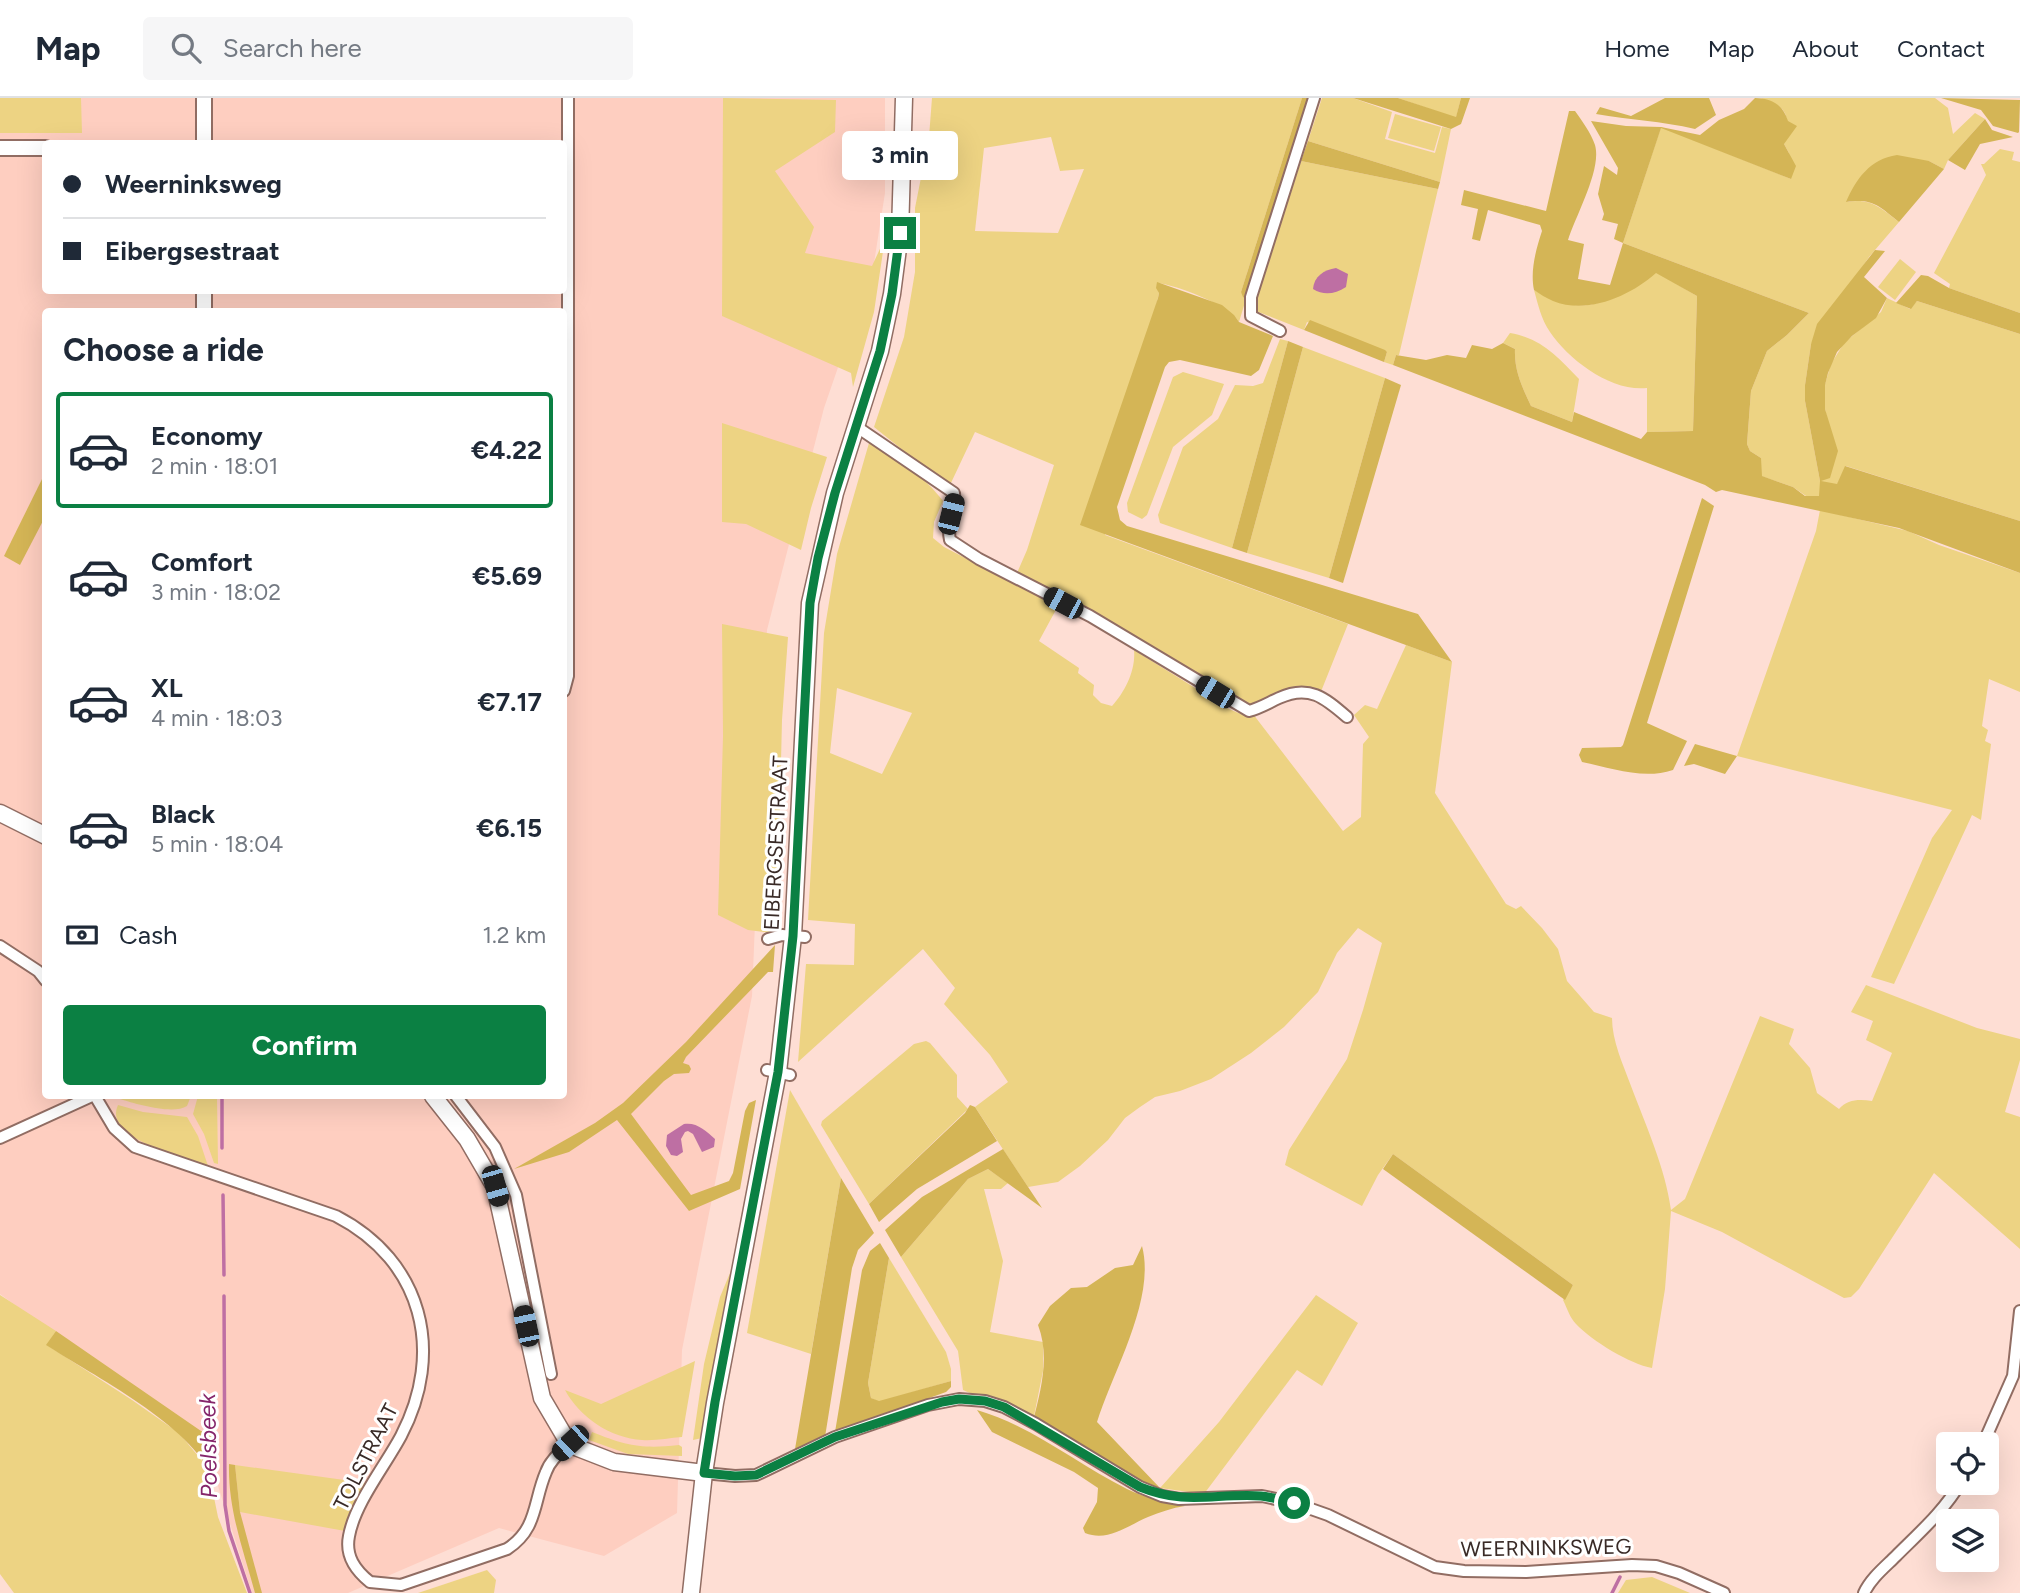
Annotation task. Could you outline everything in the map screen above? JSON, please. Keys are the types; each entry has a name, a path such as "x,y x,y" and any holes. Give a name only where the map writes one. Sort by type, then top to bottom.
{"main road":[{"name":"EIBERGSESTRAAT","path":"691,1593 715,1402 778,1073 799,936 810,603 818,558 835,493 880,351 892,294 900,233 904,98"},
{"path":"0,813 42,834"},
{"path":"435,1099 467,1139 495,1186 542,1398 570,1443 594,1456 614,1462 704,1473"}],"street":[{"path":"204,98 204,140"},
{"path":"567,680 568,98"},
{"path":"1280,331 1251,316 1251,297 1314,98"},
{"path":"0,148 42,148"},
{"path":"857,426 954,493 955,500 948,528 950,540 979,559 1090,615 1249,710 1298,691 1315,694 1347,717"},
{"path":"768,939 782,935 799,936"},
{"path":"0,946 42,976"},
{"name":"TOLSTRAAT","path":"0,1138 86,1099"},
{"name":"TOLSTRAAT","path":"95,1099 114,1128 135,1147 336,1216 376,1244 403,1278 421,1321 425,1348 424,1367 410,1417 361,1506 349,1537 351,1562 367,1587 401,1585 507,1549 516,1543 525,1535 545,1472 570,1443"},
{"path":"458,1099 495,1147 511,1179 551,1374"},
{"path":"1988,1432 2013,1376 2020,1311"},
{"name":"WEERNINKSWEG","path":"704,1473 756,1475 835,1437 928,1405 959,1399 985,1401 1004,1407 1036,1424 1140,1487 1162,1496 1180,1499 1262,1496 1294,1503 1328,1515 1435,1567 1464,1571 1526,1572 1632,1565 1656,1566 1724,1593"},
{"path":"1864,1593 1875,1577 1936,1518 1953,1495"}],"shaded area":[{"path":"0,98 885,98 885,193 874,263 824,408 767,630 752,996 682,1350 677,1513 604,1556 499,1528 348,1593 252,1593 205,1445 0,1294"},
{"path":"0,98 81,98 82,133 0,133"},
{"path":"723,98 836,100 835,132 775,171 814,227 805,253 872,266 885,238 874,312 853,387 851,373 722,316"},
{"path":"932,98 1302,98 1241,292 1246,299 1239,322 1225,309 1202,297 1157,283 1159,293 1105,535 1348,624 1320,694 1298,687 1251,706 1243,705 1017,573 1054,465 975,432 950,485 874,427 904,337 915,272 915,208 929,137","holes":["1051,137 1060,171 1084,169 1058,233 975,231 984,148"]},
{"path":"1302,98 1312,98 1246,299 1241,292"},
{"path":"1322,98 1353,98 1392,112 1385,139 1435,153 1442,127 1451,129 1440,182 1308,141"},
{"path":"1353,98 1398,98 1456,117 1461,98 1470,98 1461,124 1451,129"},
{"path":"1398,98 1461,98 1456,118"},
{"path":"1665,98 1709,98 1716,115 1695,129 1596,114 1600,107 1631,116"},
{"path":"1755,98 1767,99 1776,104 1788,121 1797,126 1784,144 1796,166 1791,179 1661,128 1623,243 1614,239 1618,224 1602,220 1604,214 1598,194 1604,166 1617,175 1618,168 1591,121 1661,127 1700,135 1719,120 1744,109"},
{"path":"1761,98 1935,98 1948,108 1953,134 1975,113 1985,119 1948,160 1944,169 1929,161 1863,174 1847,202 1869,203 1881,208 1899,222 1869,257 1811,344 1805,401 1820,481 1828,423 1825,384 1831,364 1844,343 1881,312 1887,298 1910,309 1917,301 2020,334 2020,521 1846,466 1837,485 1819,496 1806,496 1793,487 1761,476 1761,458 1750,451 1747,444 1751,391 1767,351 1809,313 1623,243 1661,127 1791,179 1789,153 1784,144 1786,115 1778,106"},
{"path":"1941,98 2020,100 2019,132 1993,126 1981,110"},
{"path":"1569,111 1575,111 1591,136 1596,155 1592,179 1568,240 1584,244 1578,279 1610,285 1623,243 1809,313 1767,351 1751,391 1747,444 1750,451 1761,458 1762,476 1793,487 1805,496 1819,496 1820,481 1805,401 1811,344 1817,324 1875,250 1885,251 1864,277 1887,298 1876,318 1852,336 1837,352 1828,373 1825,409 1838,451 1830,478 1821,481 1837,484 1845,466 2020,521 2020,573 1899,528 1722,490 1716,492 1705,485 1393,365 1396,355 1426,360 1447,355 1466,358 1472,345 1492,349 1503,343 1515,349 1517,371 1531,406 1572,422 1574,412 1641,439 1647,432 1693,431 1697,296 1656,273 1634,289 1608,301 1580,306 1550,300 1534,290 1533,283 1534,260 1542,231 1540,225 1488,210 1480,241 1472,239 1478,209 1461,205 1464,190 1546,211"},
{"path":"1395,114 1441,127 1434,151 1388,138"},
{"path":"1985,119 1992,130 2013,137 1980,144 1965,170 1948,160"},
{"path":"1308,141 1440,182 1438,189 1301,161"},
{"path":"2000,149 2014,152 2012,160 2020,162 2020,313 1949,288 1950,284 1934,273 1986,175 1981,164"},
{"path":"1897,155 1929,161 1944,169 1899,222 1875,204 1863,201 1846,202 1865,171 1887,157"},
{"path":"1301,161 1438,189 1399,355 1396,355 1393,365 1384,362 1387,352 1307,322 1304,330 1256,311 1254,307"},
{"path":"1900,259 1916,272 1895,300 1878,287"},
{"path":"1336,268 1348,274 1346,287 1330,293 1313,289 1320,274"},
{"path":"1656,272 1697,296 1693,431 1647,432 1647,388 1619,385 1605,379 1568,353 1547,327 1534,290 1569,304 1584,305 1611,298"},
{"path":"1921,275 1949,288 2020,313 2020,334 1917,301 1911,309 1896,303"},
{"path":"1157,282 1222,305 1239,322 1273,336 1259,370 1251,376 1180,360 1169,362 1117,507 1120,520 1127,526 1418,614 1452,662 1080,525 1158,298"},
{"path":"1310,320 1385,350 1387,352 1384,362 1304,330"},
{"path":"1510,333 1540,344 1579,379 1572,422 1531,406 1517,371 1515,349 1503,343"},
{"path":"1280,339 1288,341 1232,548 1160,523 1158,515 1183,447 1218,419 1235,385 1253,386 1263,383"},
{"path":"1288,341 1303,347 1247,553 1232,548"},
{"path":"1303,347 1385,378 1329,578 1247,553"},
{"path":"1183,372 1224,384 1212,415 1173,447 1147,515 1142,519 1128,512 1127,503 1173,377"},
{"path":"1385,378 1401,385 1343,583 1329,578"},
{"path":"722,423 827,457 801,550 746,524 722,522"},
{"path":"869,443 910,468 943,501 934,522 933,538 944,547 1058,606 1039,641 1079,668 1078,673 1094,685 1093,695 1101,703 1112,706 1121,694 1129,680 1134,650 1229,709 1248,717 1253,714 1343,831 1361,817 1363,744 1369,737 1354,715 1365,705 1377,709 1406,645 1452,662 1435,793 1506,904 1516,909 1521,906 1542,928 1558,949 1567,981 1594,1012 1612,1018 1618,1052 1660,1162 1671,1210 1685,1199 1760,1016 1794,1029 1789,1044 1810,1068 1817,1093 1839,1109 1854,1100 1872,1101 1892,1053 1866,1040 1873,1021 1851,1012 1866,985 1977,1028 2020,1039 2020,1060 2005,1112 2020,1117 2020,1249 1934,1173 1859,1289 1851,1297 1844,1298 1722,1232 1671,1211 1665,1289 1652,1368 1623,1357 1592,1337 1572,1319 1563,1300 1573,1285 1393,1154 1378,1175 1362,1206 1285,1165 1289,1150 1347,1059 1363,1010 1382,943 1358,928 1337,953 1318,992 1284,1027 1211,1079 1155,1097 1140,1107 1125,1118 1108,1140 1080,1166 1058,1182 1028,1187 975,1107 1008,1082 990,1055 944,1004 955,988 923,949 798,1062 806,964 854,965 855,924 808,920 824,633 837,554","holes":["837,688 912,713 882,774 830,753"]},
{"path":"42,479 42,523 20,565 4,556"},
{"path":"1702,498 1714,506 1647,723 1687,741 1673,770 1662,773 1628,772 1582,762 1579,755 1582,748 1623,745"},
{"path":"1820,510 1908,531 1939,545 2020,573 2020,692 1989,679 1982,726 1988,730 1985,741 1991,744 1981,820 1972,815 1894,984 1871,977 1932,838 1952,810 1737,756 1816,531"},
{"path":"722,624 788,637 782,720 777,929 772,933 748,930 718,915 723,736"},
{"path":"1695,744 1737,756 1725,774 1694,764 1684,766"},
{"path":"775,945 773,972 768,972 686,1057 683,1063 689,1065 689,1073 674,1074 664,1081 631,1114 691,1195 729,1181 733,1173 745,1111 749,1103 756,1100 740,1189 689,1211 617,1120 569,1152 514,1169 595,1123 623,1103 686,1042"},
{"path":"926,1041 957,1075 957,1097 968,1109 869,1204 821,1125 822,1121 914,1044"},
{"path":"790,1090 841,1178 811,1354 747,1333"},
{"path":"120,1099 190,1099 187,1106 173,1109"},
{"path":"197,1099 217,1099 218,1164 214,1163 204,1134 193,1114"},
{"path":"118,1105 143,1112 187,1117 198,1136 208,1166 166,1152 134,1137 122,1128 116,1117"},
{"path":"970,1105 975,1107 997,1141 917,1189 879,1222 869,1204 965,1113"},
{"path":"684,1124 693,1124 705,1130 715,1139 714,1147 702,1152 693,1134 688,1131 681,1139 683,1152 677,1156 671,1155 666,1146 667,1135"},
{"path":"1003,1149 1042,1208 988,1169 968,1179 901,1257 885,1230 922,1197"},
{"path":"1393,1154 1573,1285 1565,1300 1383,1169"},
{"path":"988,1169 1008,1183 1001,1189 984,1189 1003,1261 990,1332 1043,1342 1043,1371 1033,1421 963,1390 958,1351 901,1257 968,1179"},
{"path":"841,1178 874,1233 858,1250 852,1268 825,1437 795,1449"},
{"path":"880,1243 889,1258 868,1383 871,1398 879,1401 951,1381 951,1387 946,1392 835,1432 862,1270 870,1251"},
{"path":"1142,1246 1145,1267 1138,1312 1097,1422 1160,1488 1133,1478 1033,1421 1044,1361 1038,1325 1050,1306 1071,1288 1087,1287 1115,1268 1133,1265"},
{"path":"889,1258 946,1352 951,1381 879,1402 871,1398 868,1383"},
{"path":"735,1261 702,1438 693,1440 704,1364 720,1297"},
{"path":"0,1295 56,1331 47,1345 179,1433 208,1468 218,1517 247,1593 14,1593 0,1574"},
{"path":"1316,1295 1358,1323 1322,1386 1297,1370 1204,1494 1160,1488 1219,1422"},
{"path":"56,1331 201,1431 216,1433 215,1472 212,1478 185,1440 163,1421 46,1345"},
{"path":"695,1361 682,1437 647,1440 608,1431 588,1418 565,1390 601,1404"},
{"path":"977,1410 1035,1435 1127,1489 1185,1506 1157,1513 1110,1534 1102,1536 1085,1533 1083,1528 1097,1502 1098,1488 1074,1472 992,1432"},
{"path":"592,1432 635,1445 679,1445 682,1447 682,1456 628,1454 589,1440"},
{"path":"229,1464 235,1465 240,1512 262,1593 255,1593 237,1529"},
{"path":"235,1465 366,1483 345,1531 240,1512"},
{"path":"487,1570 496,1580 494,1593 418,1593"},
{"path":"1652,1577 1690,1593 1618,1593 1626,1580"}],"waterway":[{"name":"Poelsbeek","path":"222,1099 222,1148"},
{"name":"Poelsbeek","path":"223,1195 224,1275"},
{"name":"Poelsbeek","path":"224,1296 225,1505 229,1531 250,1593"},
{"path":"1612,1593 1620,1577"}],"route":[{"path":"900,233 892,294 880,351 835,493 818,558 810,603 793,936 778,1072 704,1473 756,1475 835,1437 928,1405 959,1399 985,1401 1004,1407 1140,1487 1162,1496 1180,1499 1262,1496 1294,1503"}]}
